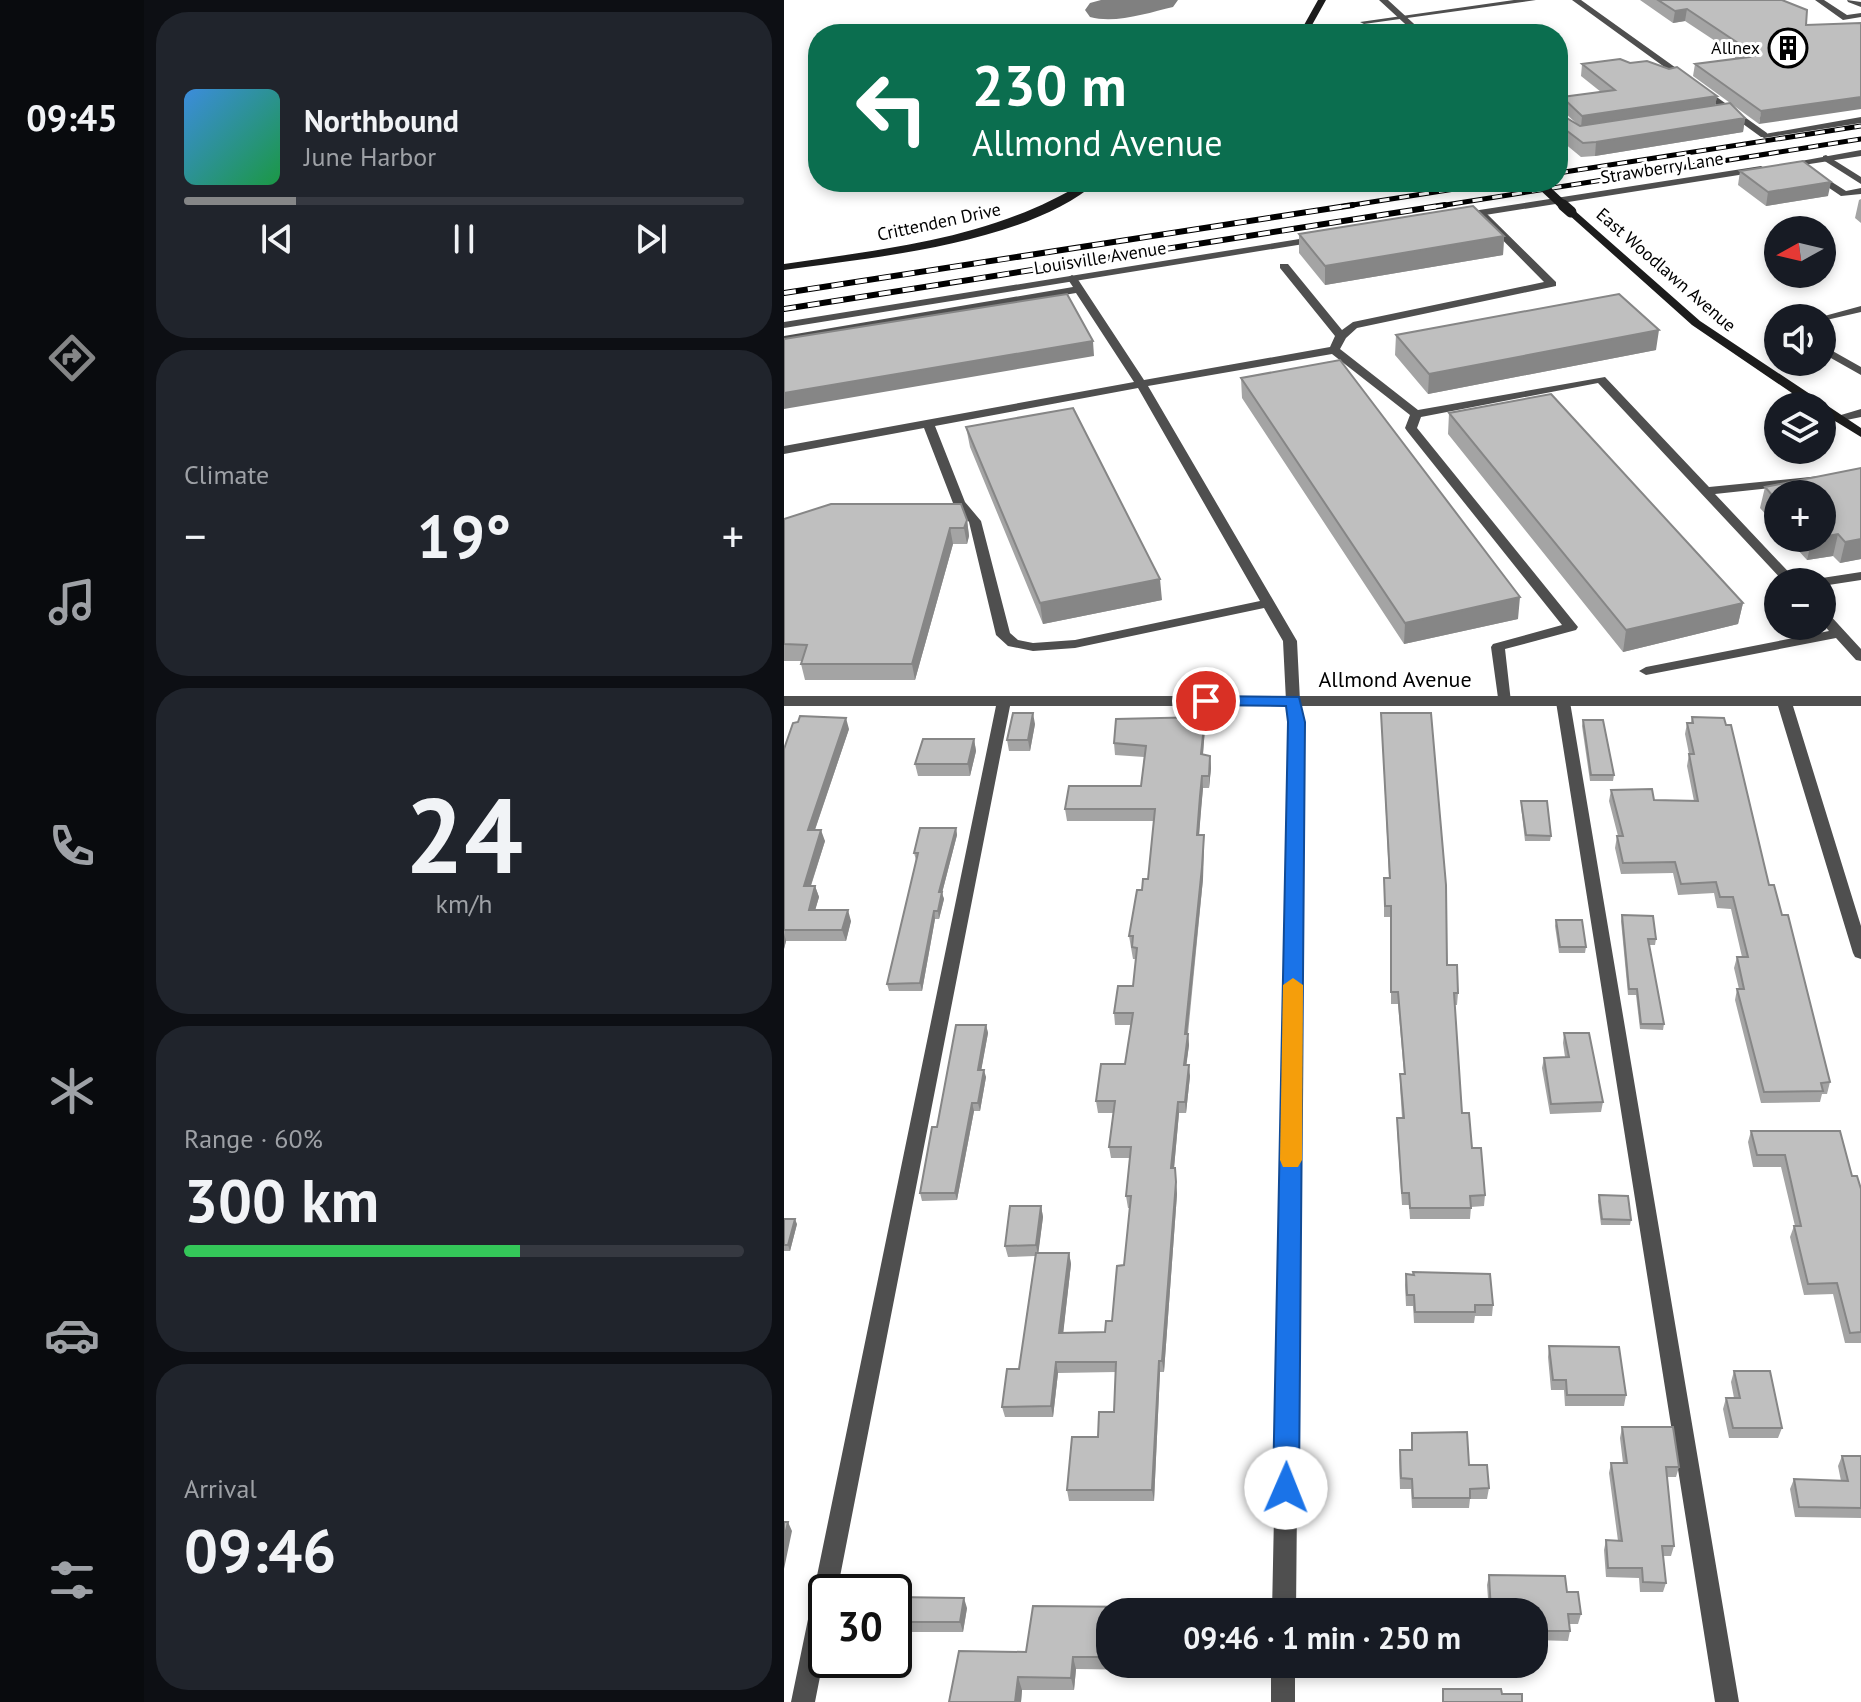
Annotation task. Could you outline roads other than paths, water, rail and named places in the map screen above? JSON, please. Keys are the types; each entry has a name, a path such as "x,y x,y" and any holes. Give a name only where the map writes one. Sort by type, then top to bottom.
{"main road":[{"path":"1309,24 1322,0"},
{"name":"Crittenden Drive","path":"784,267 988,231 1058,203 1076,192"},
{"name":"East Woodlawn Avenue","path":"1549,192 1696,323 1798,392"},
{"name":"East Woodlawn Avenue","path":"1837,418 1861,433"}],"street":[{"path":"1383,0 1409,24"},
{"path":"1364,22 1532,0"},
{"path":"1576,0 1764,135 1861,120"},
{"path":"1819,0 1846,18 1861,15"},
{"path":"1851,0 1861,5"},
{"path":"1715,113 1730,111"},
{"name":"Strawberry Lane","path":"1451,218 1861,153"},
{"path":"1826,158 1861,181"},
{"path":"1799,163 1844,194 1861,191"},
{"path":"1334,350 1341,336 1353,325 1552,284 1481,213"},
{"name":"Louisville Avenue","path":"784,325 1076,283 1334,237"},
{"path":"1284,266 1341,336"},
{"path":"784,339 1076,283 1141,384 1290,641 1297,745 1284,1598"},
{"path":"1836,315 1861,309"},
{"path":"784,450 1334,350 1416,414 1601,379 1778,568"},
{"path":"1836,357 1861,372"},
{"path":"1837,418 1861,413"},
{"path":"1416,414 1411,428 1571,627 1498,647 1504,702"},
{"path":"928,424 959,503 975,521 1003,635 1013,643 1033,647 1075,644 1268,603"},
{"path":"1706,491 1830,477"},
{"path":"1836,580 1860,577"},
{"path":"1836,630 1861,657"},
{"path":"1646,671 1839,633"},
{"name":"Allmond Avenue","path":"784,701 1861,701"},
{"path":"803,1702 1004,701"},
{"path":"1784,701 1861,953"},
{"path":"1563,702 1727,1702"},
{"path":"1283,1678 1283,1702"}],"railway":[{"path":"1568,171 1861,126"},
{"path":"1568,186 1861,139"},
{"path":"1340,207 1435,192"},
{"path":"1433,207 1527,192"},
{"path":"784,293 1353,205"},
{"path":"784,309 1445,205"}],"place":[{"name":"Allnex","path":"1788,48"}]}
